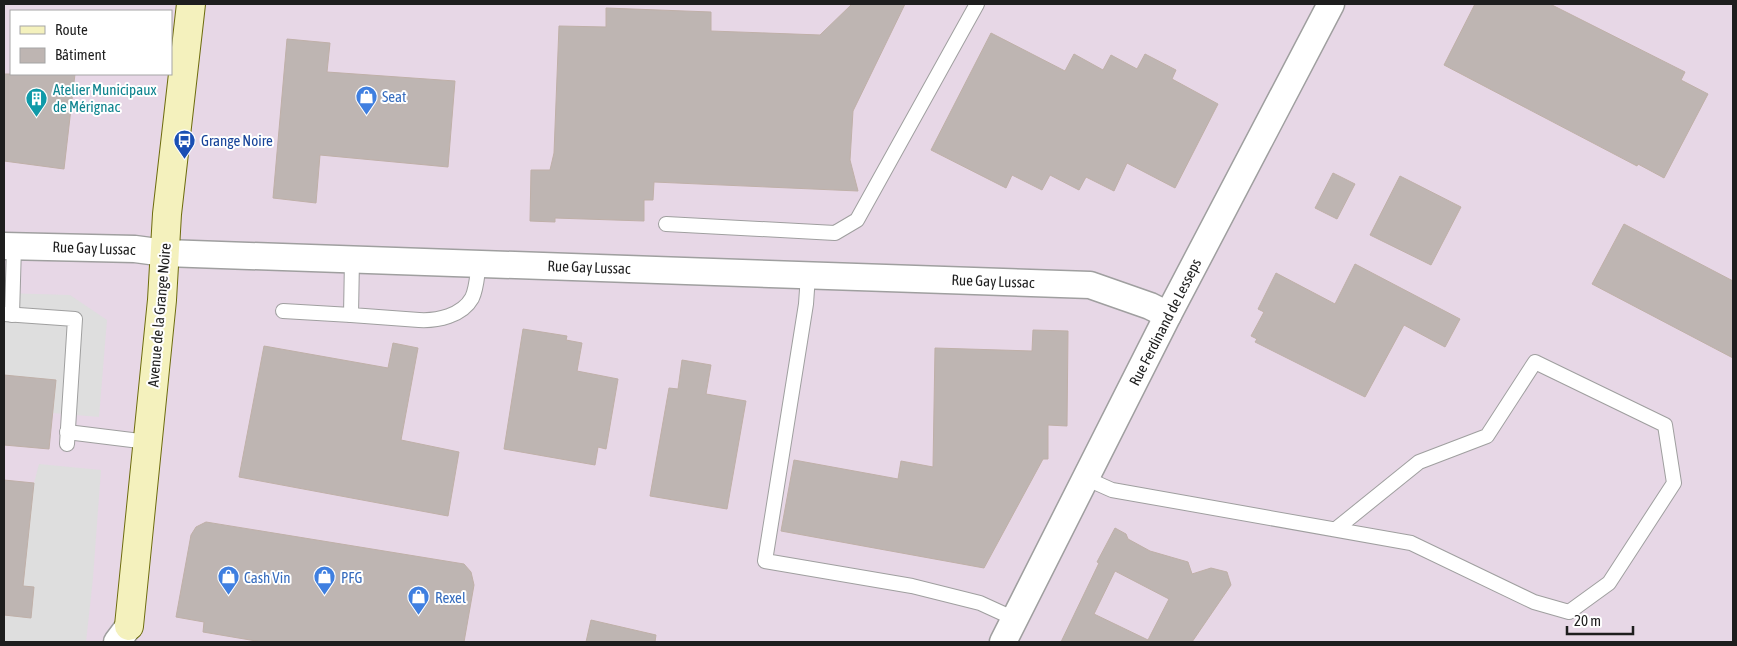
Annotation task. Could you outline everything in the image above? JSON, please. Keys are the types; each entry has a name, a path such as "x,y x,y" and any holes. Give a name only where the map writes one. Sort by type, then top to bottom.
{"street":[{"name":"Avenue de la Grange Noire","path":"126,637 148,442 166,253 166,214 191,4"},
{"name":"Rue Ferdinand de Lesseps","path":"1003,642 1168,315 1331,4"},
{"name":"Rue Gay Lussac","path":"9,246 135,249 166,253 1090,285 1150,306 1168,315"}],"lane":[{"path":"666,224 835,233 857,220 977,4"},
{"path":"9,246 8,315 75,319 67,438 148,442"},
{"path":"351,315 352,259"},
{"path":"283,311 430,321 447,317 461,309 471,300 478,263"},
{"path":"808,275 806,304 764,561 912,586 980,603 1015,619"},
{"path":"1086,478 1112,490 1411,543 1534,602 1569,612 1608,583 1674,483 1665,426 1535,362 1487,436 1419,462 1336,529"}],"shaded area":[{"path":"4,4 1733,4 1733,642 4,642"},
{"path":"4,293 70,295 107,320 99,417 53,413 56,380 5,375 4,380"},
{"path":"39,464 101,470 86,642 4,642 4,615 31,618 34,588 23,586 34,483"}],"building":[{"path":"852,4 905,4 853,111 850,160 858,191 654,182 653,200 644,200 644,221 555,218 555,222 530,221 531,170 550,170 554,153 559,26 606,27 606,8 711,12 711,31 820,35"},
{"path":"1475,4 1550,4 1685,72 1681,80 1708,94 1664,178 1638,164 1637,166 1444,65"},
{"path":"991,33 1065,71 1074,54 1103,70 1111,55 1137,69 1145,54 1176,70 1172,79 1218,104 1175,188 1127,163 1114,191 1086,177 1079,190 1050,175 1042,190 1012,175 1006,188 931,150"},
{"name":"Seat","path":"287,39 330,43 327,72 455,81 448,167 320,155 316,203 273,198"},
{"name":"Atelier Municipaux de Mérignac","path":"4,74 75,75 64,169 4,161"},
{"path":"1333,173 1355,184 1337,219 1315,208"},
{"path":"1400,176 1461,207 1431,265 1370,235"},
{"path":"1624,224 1733,281 1733,358 1592,284"},
{"path":"1355,264 1460,319 1445,347 1404,325 1365,397 1255,342 1257,339 1251,336 1264,312 1258,309 1276,273 1335,304"},
{"path":"523,329 567,336 566,340 582,343 577,371 618,379 606,449 598,447 595,465 504,449"},
{"path":"1033,330 1068,331 1067,426 1048,425 1048,459 1043,459 984,568 781,531 794,460 898,479 901,461 933,467 935,348 1032,351"},
{"path":"393,343 418,348 401,440 459,452 448,516 239,477 264,346 388,368"},
{"path":"682,360 711,365 706,394 746,401 727,509 650,496 669,388 678,389"},
{"path":"4,375 56,380 49,449 4,445"},
{"path":"4,480 34,483 23,586 34,587 31,618 4,615"},
{"path":"206,522 464,564 471,572 474,585 464,642 262,642 203,632 204,622 176,617 191,535 196,527"},
{"path":"1115,528 1126,534 1128,539 1150,551 1188,562 1192,574 1211,568 1227,572 1231,585 1192,642 1061,642 1099,563 1097,562","holes":["1115,571 1169,599 1148,640 1094,614"]},
{"path":"591,620 656,635 655,642 586,642"}],"place":[{"name":"Seat","path":"366,115"},
{"name":"Atelier Municipaux de Mérignac","path":"37,117"},
{"name":"Grange Noire","path":"185,159"},
{"name":"Cash Vin","path":"228,596"},
{"name":"PFG","path":"325,596"},
{"name":"Rexel","path":"419,616"}]}
